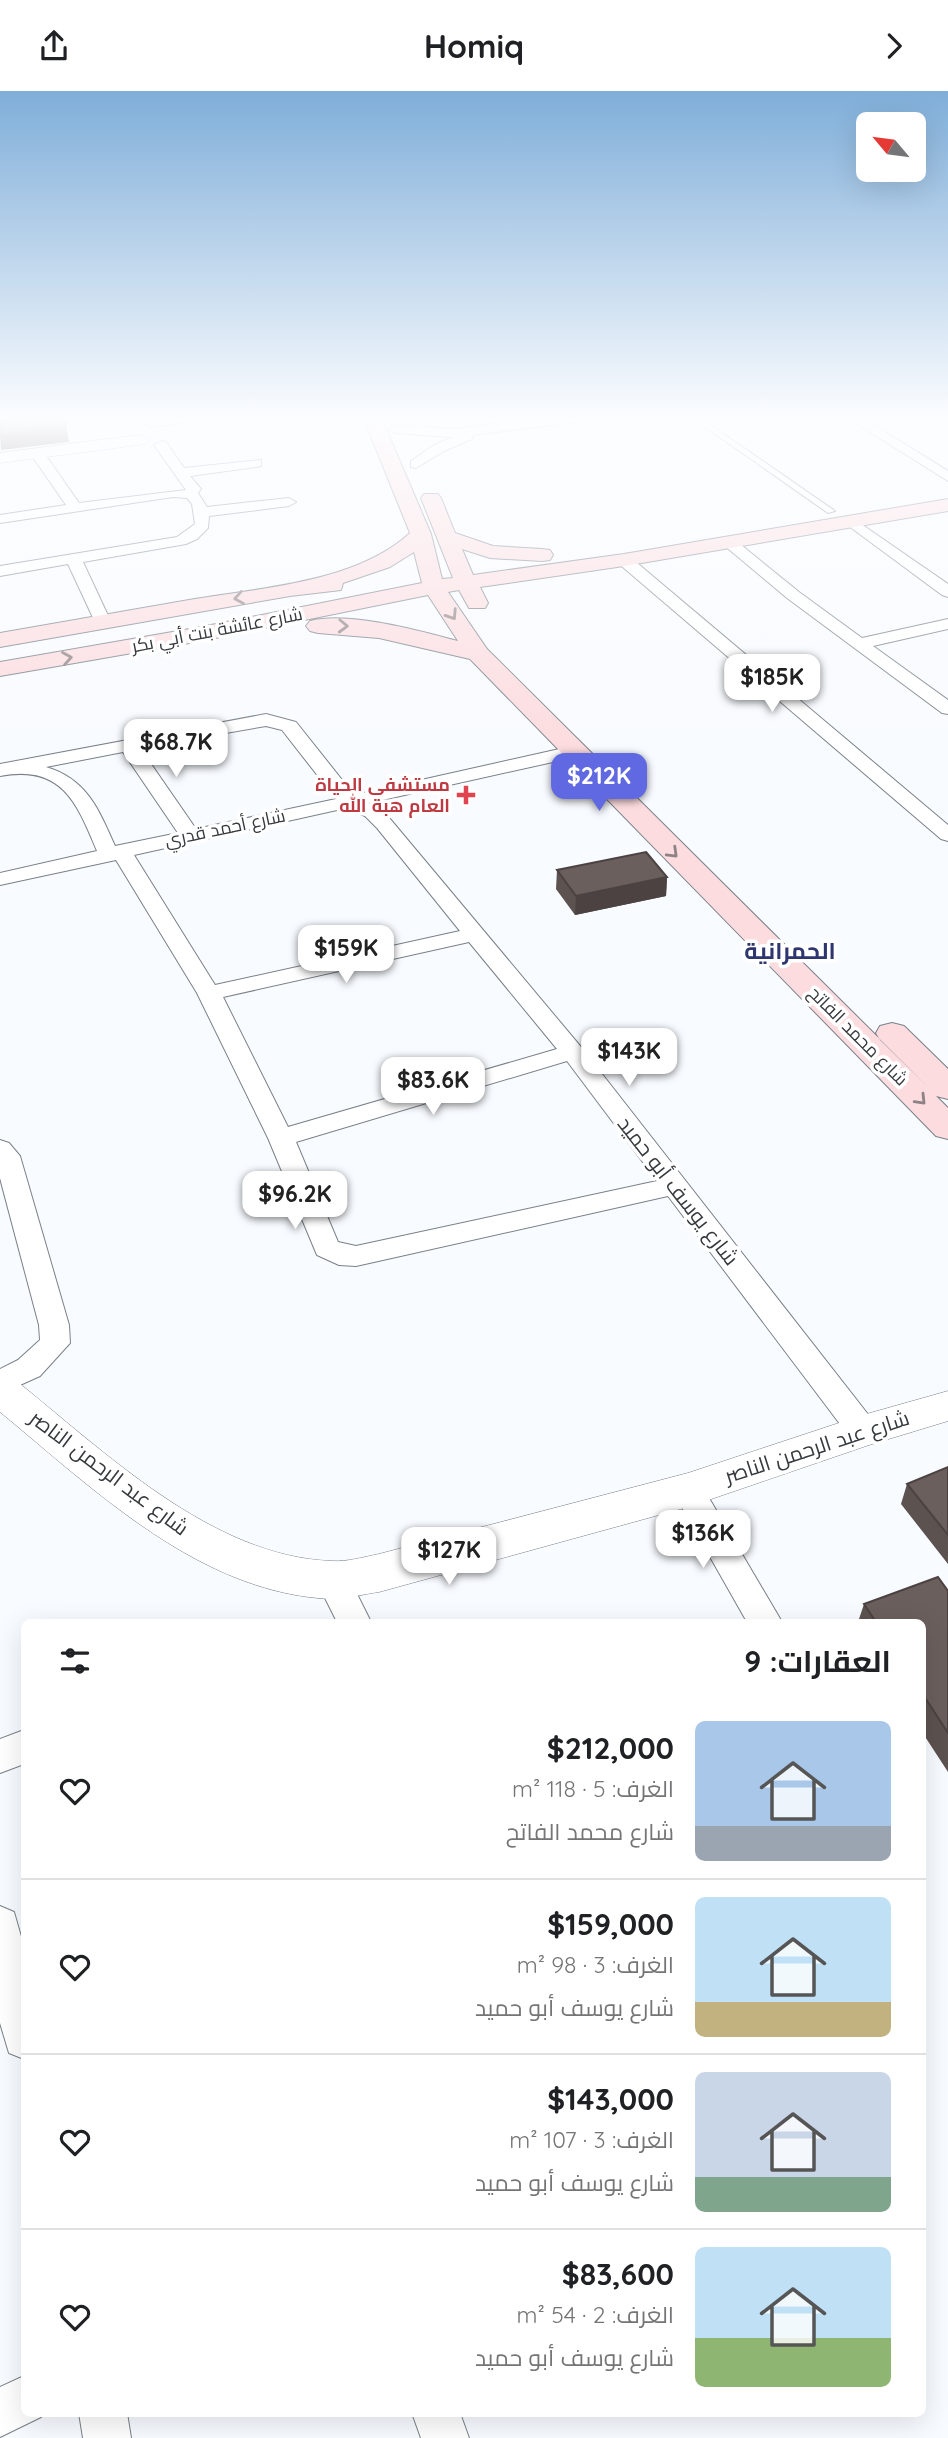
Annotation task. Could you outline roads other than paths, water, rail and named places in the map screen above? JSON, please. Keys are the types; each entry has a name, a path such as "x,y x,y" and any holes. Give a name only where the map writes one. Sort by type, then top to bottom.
{"main road":[{"name":"شارع محمد الفاتح","path":"431,527 461,575 496,614 499,643 808,952"},
{"name":"شارع محمد الفاتح","path":"432,527 434,535 431,580 478,655 948,1128"},
{"path":"431,580 563,562 753,527"},
{"path":"290,589 354,574 383,563 434,535 490,552 563,562 624,560 821,527"},
{"path":"496,614 529,582 563,562"},
{"name":"شارع عائشة بنت أبي بكر","path":"0,640 290,589 431,580"},
{"name":"شارع عائشة بنت أبي بكر","path":"0,669 341,606 431,580"},
{"path":"325,586 343,589 348,593 341,606"},
{"path":"201,634 298,626 346,626 405,633 478,655"},
{"name":"شارع محمد الفاتح","path":"878,1020 948,1088"}],"street":[{"path":"0,571 181,541 200,531 202,527"},
{"path":"859,527 948,592"},
{"path":"730,543 793,596 948,709"},
{"path":"74,560 103,622"},
{"path":"624,560 948,835"},
{"path":"858,644 948,624"},
{"path":"9,768 253,722 278,722 289,726 349,802"},
{"path":"128,745 190,836"},
{"name":"شارع أحمد قدري","path":"0,879 573,752"},
{"path":"9,768 53,775 80,791 115,852 209,993 281,1138 327,1248 339,1255 356,1256 674,1186"},
{"name":"شارع يوسف أبو حميد","path":"349,802 372,812 384,824 572,1052 863,1431"},
{"path":"209,993 474,934"},
{"path":"281,1138 572,1052"},
{"path":"0,1149 7,1156 54,1325 55,1343 29,1368 0,1383"},
{"name":"شارع عبد الرحمن الناصر","path":"0,1390 152,1510 188,1534 232,1557 270,1571 332,1580 379,1573 688,1490 863,1431 948,1406"},
{"path":"688,1490 763,1619"},
{"path":"332,1580 349,1619"},
{"path":"0,1756 21,1748"},
{"path":"0,1926 21,2024"},
{"path":"0,2413 21,2402"},
{"path":"104,2417 107,2438"},
{"path":"437,2417 445,2438"}],"place":[{"name":"مستشفى الحياة العام هبة الله","path":"466,795"}],"district":[{"name":"الحمرانية","path":"790,951"}]}
